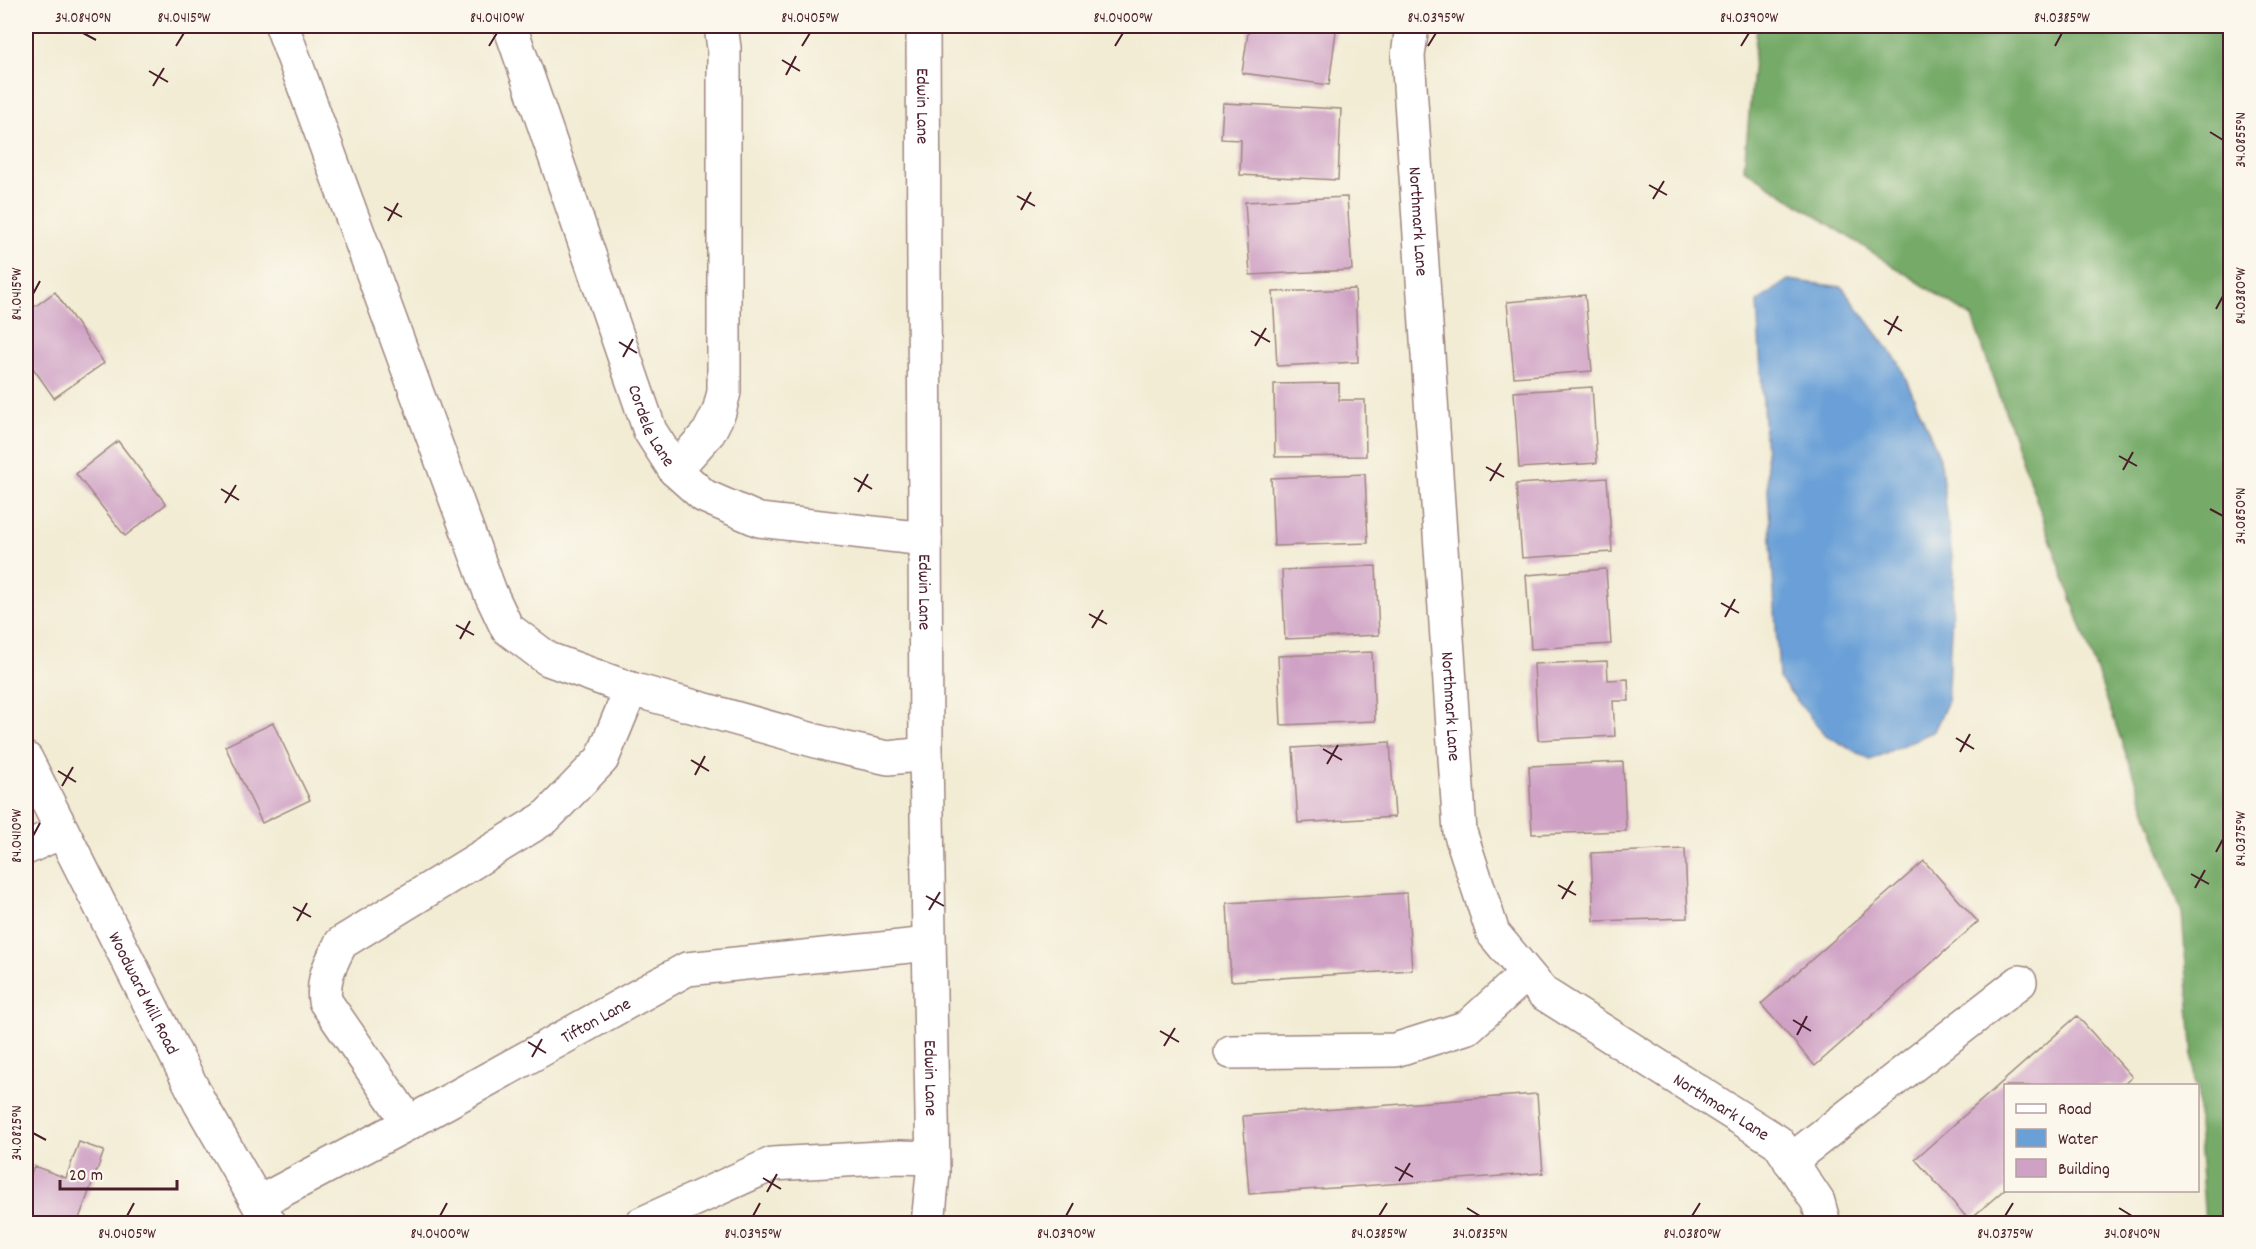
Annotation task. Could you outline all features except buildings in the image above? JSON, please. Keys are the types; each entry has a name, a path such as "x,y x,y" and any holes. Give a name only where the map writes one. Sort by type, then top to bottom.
{"street":[{"path":"282,26 490,591 507,628 548,659 631,689 834,746 888,758 926,754"},
{"name":"Cordele Lane","path":"510,26 650,431 675,470 704,496 759,520 925,539"},
{"path":"675,470 709,432 719,412 724,392 724,48 721,26"},
{"name":"Edwin Lane","path":"923,26 926,754 933,1173 928,1224"},
{"name":"Northmark Lane","path":"1412,26 1408,56 1460,832 1493,933 1543,993 1778,1142 1818,1202 1824,1224"},
{"path":"409,1123 326,1001 324,987 326,974 340,943 545,819 602,759 631,689"},
{"name":"Woodward Mill Road","path":"26,759 200,1103 264,1214"},
{"path":"26,848 61,832"},
{"name":"Tifton Lane","path":"264,1214 409,1123 687,969 929,944"},
{"path":"1231,1052 1395,1050 1468,1027 1526,974"},
{"path":"1790,1161 2020,982"},
{"path":"641,1224 772,1164 899,1157 932,1158"}],"green space":[{"path":"1757,26 2230,26 2230,1223 2205,1223 2199,1139 2199,1084 2195,1084 2182,913 1972,317 1744,169"}],"water":[{"path":"1788,280 1842,287 1899,363 1940,458 1954,573 1947,703 1934,731 1870,760 1824,734 1779,678 1757,302"}]}
